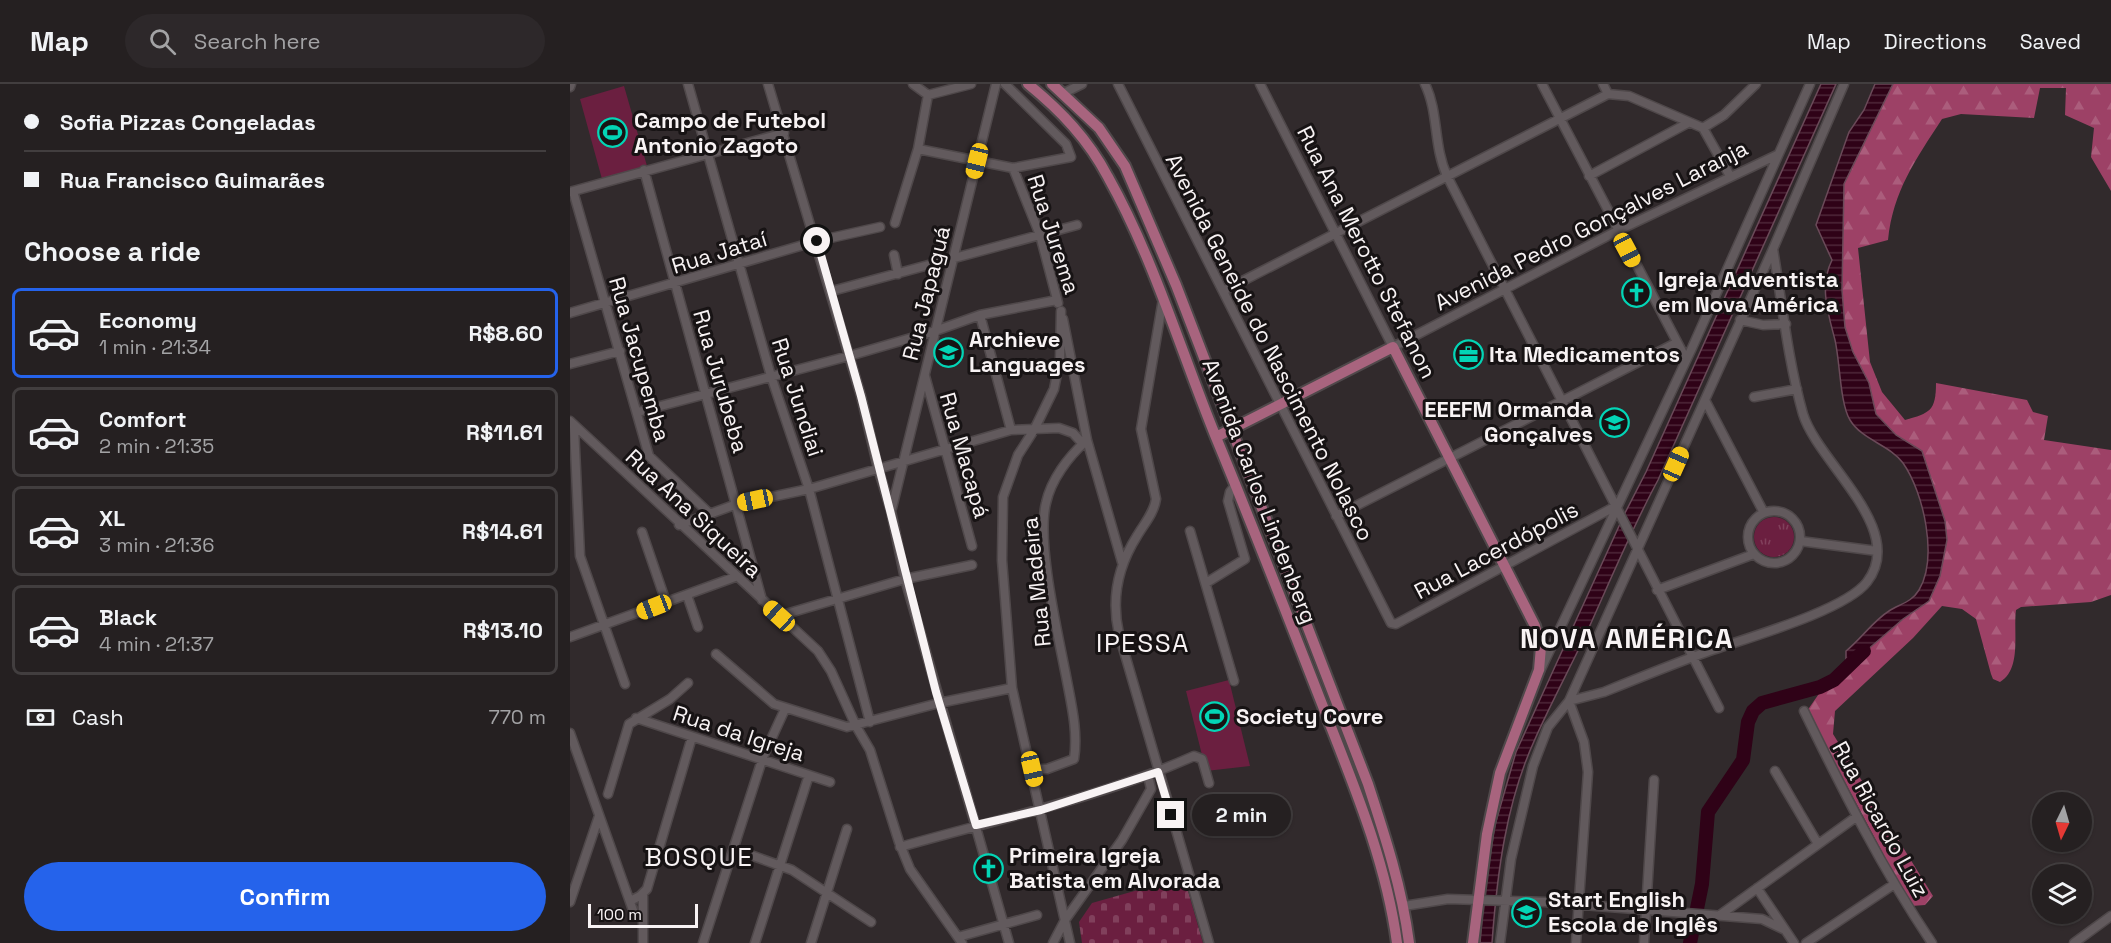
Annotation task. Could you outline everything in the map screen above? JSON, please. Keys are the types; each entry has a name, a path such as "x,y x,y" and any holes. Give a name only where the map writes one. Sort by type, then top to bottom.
{"main road":[{"name":"Avenida Carlos Lindenberg","path":"1028,84 1072,123 1097,159 1121,201 1164,296 1216,437 1358,797 1392,907 1397,943"},
{"name":"Avenida Carlos Lindenberg","path":"1052,84 1099,128 1125,166 1176,285 1368,784 1404,906 1409,943"},
{"name":"Avenida Pedro Gonçalves Laranja","path":"1216,437 1393,347"},
{"name":"Rua Ana Merotto Stefanon","path":"1393,347 1538,631 1541,653 1538,675 1500,772 1486,834 1473,943"}],"street":[{"name":"Rua Jundiai","path":"688,84 771,376 809,489 870,722"},
{"path":"768,84 832,291 891,511 905,579 1009,943"},
{"path":"912,84 928,95 971,84"},
{"name":"Rua Japaguá","path":"891,511 996,84"},
{"path":"918,149 1013,168 1071,157 1066,144 1005,84"},
{"path":"1064,93 1082,84"},
{"name":"Avenida Geneide do Nascimento Nolasco","path":"1118,84 1393,624"},
{"name":"Rua Ana Merotto Stefanon","path":"1260,84 1393,347"},
{"path":"1425,84 1432,105 1438,153 1447,176 1719,708"},
{"path":"1542,84 1686,359"},
{"path":"1603,84 1608,94"},
{"path":"1703,128 1724,115 1756,84"},
{"path":"1538,675 1686,359 1810,84"},
{"path":"1500,943 1499,902 1542,738 1557,713 1569,701 1773,249 1844,84"},
{"path":"1223,291 1608,94 1629,96 1703,128 1730,176"},
{"path":"895,223 918,149 928,95"},
{"path":"1589,176 1688,123"},
{"path":"572,192 644,170 710,155 784,134"},
{"name":"Avenida Pedro Gonçalves Laranja","path":"1393,347 1617,231 1777,155"},
{"name":"Rua Jurema","path":"1013,168 1040,235 1067,329 1085,442 1123,563"},
{"name":"Rua Jurubeba","path":"644,170 762,601"},
{"name":"Rua Jacupemba","path":"572,192 649,456 710,514"},
{"path":"832,291 1077,225"},
{"name":"Rua Jataí","path":"570,313 817,241 880,227"},
{"path":"1569,701 1604,692 1846,599 1867,582 1875,566 1877,551 1874,529 1867,514 1812,435 1797,389 1773,249"},
{"path":"894,255 898,274"},
{"path":"1164,296 1141,429 1156,499 1153,510 1123,563 1116,594 1117,621 1158,772 1209,943"},
{"path":"638,412 849,356 980,315 1057,300"},
{"name":"Rua Jurema","path":"1060,311 1058,374 1034,430 1018,455 1003,497 1002,560 1012,688 1070,943"},
{"path":"980,315 1011,430"},
{"path":"1740,320 1763,325 1786,324"},
{"path":"1336,516 1676,343"},
{"path":"570,364 620,351"},
{"name":"Rua Macapá","path":"924,374 972,546"},
{"path":"1754,397 1797,389"},
{"path":"1705,400 1764,513"},
{"path":"572,425 579,549 625,684"},
{"name":"Rua Ana Siqueira","path":"572,425 811,645 831,670 876,764 900,847 918,882 960,940"},
{"path":"679,525 737,504 809,489 1011,430 1059,428 1085,442"},
{"name":"Rua Madeira","path":"1032,769 1055,767 1074,759 1075,727 1052,596 1044,527 1045,504 1051,487 1085,442"},
{"path":"1206,583 1245,559 1228,501 1230,492 1236,484"},
{"name":"Rua Lacerdópolis","path":"1393,624 1506,567 1616,506"},
{"path":"1779,512 1793,519 1800,533 1800,541 1794,555 1781,563 1766,562 1754,554 1748,535 1753,522 1764,513 1779,512"},
{"path":"1190,531 1234,681"},
{"path":"642,532 666,602"},
{"path":"1800,541 1877,551"},
{"path":"1657,590 1754,554"},
{"path":"779,616 905,579 972,565"},
{"path":"570,637 735,577"},
{"path":"687,595 698,627"},
{"path":"716,654 768,701 785,710 844,727 856,726 939,703 1012,688"},
{"path":"608,794 628,726 636,718 670,699 688,683"},
{"path":"1569,701 1584,742 1588,772 1576,943"},
{"path":"703,943 762,760 785,710"},
{"name":"Rua Ricardo Luiz","path":"1804,711 1856,818 1893,885 1932,943"},
{"path":"1557,713 1574,715"},
{"name":"Rua da Igreja","path":"636,718 830,782"},
{"path":"570,733 635,915"},
{"path":"643,943 643,894 692,737"},
{"path":"900,847 976,825 1041,810 1158,772 1194,756 1202,759 1209,783"},
{"path":"1775,771 1818,844"},
{"path":"1053,943 1065,920 1122,840 1151,789 1148,775"},
{"path":"755,943 809,776"},
{"path":"1644,943 1654,780"},
{"path":"570,902 599,816"},
{"path":"1720,915 1856,818"},
{"path":"811,943 847,829"},
{"path":"734,849 781,865 827,892 871,922"},
{"path":"1806,943 1893,885"},
{"path":"1757,888 1794,943"},
{"path":"630,901 643,894"},
{"path":"1404,906 1438,900 1578,904 1762,919 1785,930"},
{"path":"960,940 1003,924 1037,915"},
{"path":"2074,943 2111,916"}],"green space":[{"path":"1893,84 2111,84 2111,191 2091,157 2094,128 2065,115 2066,88 2040,88 2034,118 1961,114 1942,119 1900,191 1888,240 1858,248 1870,362 1882,392 1905,420 1926,413 1930,409 1935,400 1936,383 2027,400 2033,412 2048,416 2044,440 2111,450 2111,595 2091,602 2021,607 2016,610 2014,659 2007,676 2000,682 1993,679 1991,674 1976,619 1962,609 1942,606 1913,638 1835,711 1833,734 1933,896 1925,905 1911,906 1807,711 1825,685 1903,619 1929,601 1940,576 1947,540 1945,521 1922,451 1896,435 1876,414 1869,383 1853,352 1845,327 1842,290 1844,184"},
{"name":"Campo de Futebol Antonio Zagoto","path":"624,86 647,166 602,179 580,99"},
{"path":"1774,517 1788,523 1794,537 1788,551 1774,557 1760,551 1754,537 1760,523"},
{"name":"Society Covre","path":"1229,680 1250,766 1206,771 1186,691"},
{"path":"1184,877 1203,943 1082,943 1079,922 1092,903"}],"shaded area":[{"path":"1821,84 1836,84 1658,480 1525,763 1510,813 1500,865 1492,943 1480,943 1484,895 1495,825 1516,752 1646,472"},
{"path":"1875,84 1893,84 1844,184 1842,290 1845,327 1853,352 1869,383 1876,414 1896,435 1922,451 1945,521 1947,540 1940,576 1929,601 1903,619 1851,664 1846,662 1846,651 1883,615 1909,600 1919,590 1925,577 1928,544 1917,491 1903,463 1855,427 1847,413 1825,290 1832,260 1816,225 1849,132 1864,110"}],"waterway":[{"path":"1690,943 1702,884 1708,812 1743,760 1748,722 1753,711 1762,703 1820,687 1834,680 1864,651"}],"place":[{"name":"Campo de Futebol Antonio Zagoto","path":"613,133"},
{"name":"Igreja Adventista em Nova América","path":"1637,292"},
{"name":"Archieve Languages","path":"948,352"},
{"name":"Ita Medicamentos","path":"1468,354"},
{"name":"EEEFM Ormanda Gonçalves","path":"1614,422"},
{"name":"Society Covre","path":"1215,716"},
{"name":"Primeira Igreja Batista em Alvorada","path":"988,868"},
{"name":"Start English Escola de Inglês","path":"1527,912"}],"district":[{"name":"NOVA AMÉRICA","path":"1627,638"},
{"name":"IPESSA","path":"1143,643"},
{"name":"BOSQUE","path":"699,857"}],"route":[{"path":"817,241 891,511 905,579 976,825 1041,810 1158,772 1171,815"}]}
